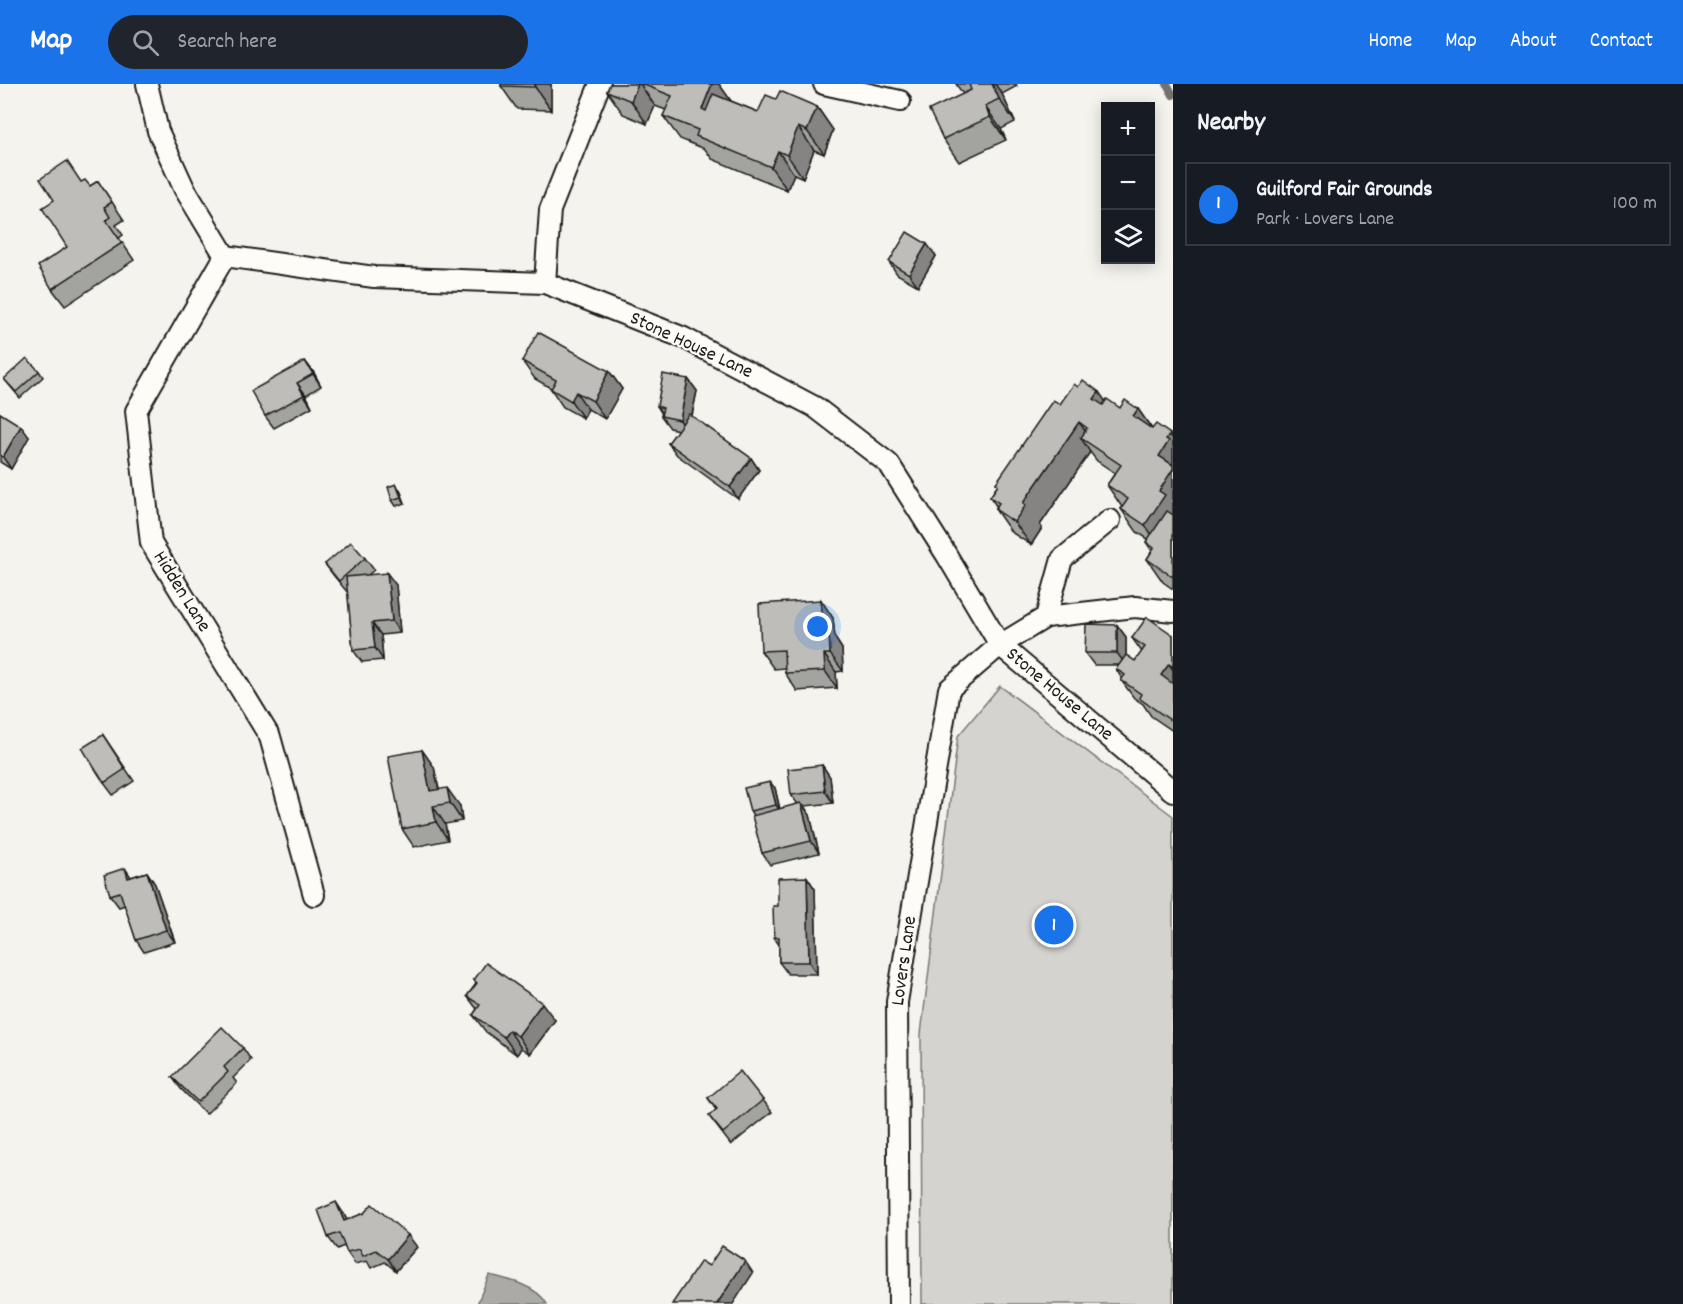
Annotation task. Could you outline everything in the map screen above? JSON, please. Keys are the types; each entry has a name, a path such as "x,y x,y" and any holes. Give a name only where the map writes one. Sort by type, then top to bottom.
{"street":[{"path":"147,84 158,131 184,188 225,256"},
{"path":"545,283 550,210 600,84"},
{"path":"824,84 900,101"},
{"name":"Stone House Lane","path":"225,256 374,278 545,283 684,338 805,401 889,464 1000,645 1173,791"},
{"name":"Hidden Lane","path":"225,256 136,411 151,543 270,737 314,895"},
{"path":"1110,520 1062,559 1046,617 1135,607 1173,611"},
{"name":"Lovers Lane","path":"899,1304 897,1002 949,689 1000,645 1046,617"}],"shaded area":[{"path":"1000,686 1173,816 1173,1304 922,1304 921,1034 958,736"},
{"path":"489,1275 529,1288 547,1304 477,1304"}],"building":[{"path":"501,84 535,84 535,87 501,86"},
{"path":"610,84 638,84 631,101 607,91"},
{"path":"642,84 712,84 702,109 706,111 713,94 758,112 766,95 776,99 780,91 817,107 807,131 798,127 787,155 778,151 771,167 696,136 698,130 663,116 672,96"},
{"path":"969,84 992,84 999,99 985,106 990,117 943,139 929,110 971,90"},
{"path":"67,161 81,182 85,180 90,186 98,181 112,202 104,207 110,217 106,220 122,243 52,289 38,266 67,247 42,208 54,200 40,179"},
{"path":"907,232 927,244 909,274 889,262"},
{"path":"538,332 609,371 593,401 576,392 571,401 551,389 556,380 522,361"},
{"path":"27,358 39,371 16,392 4,379"},
{"path":"305,361 313,374 297,383 304,395 265,416 251,391"},
{"path":"663,374 688,379 680,420 661,416 663,408 657,406"},
{"path":"1083,380 1099,392 1094,399 1103,405 1107,399 1120,408 1125,400 1138,409 1133,416 1152,429 1156,424 1170,434 1166,439 1169,441 1159,456 1173,465 1173,469 1159,491 1165,495 1145,525 1121,509 1128,499 1107,485 1121,465 1081,438 1087,428 1079,422 1023,503 1026,505 1014,522 995,509 999,503 990,497 998,485 996,483 1053,400 1060,404 1074,384 1078,387"},
{"path":"0,413 21,426 3,457 0,455"},
{"path":"689,414 751,458 730,487 668,443"},
{"path":"396,484 401,497 392,500 388,487"},
{"path":"1167,511 1173,515 1173,577 1147,559 1154,548 1146,542"},
{"path":"351,542 365,558 339,581 325,564"},
{"path":"387,573 392,621 372,623 375,648 353,650 346,577"},
{"path":"821,600 823,631 829,631 830,654 824,654 825,671 785,673 784,650 761,651 759,604"},
{"path":"1147,617 1173,635 1173,667 1169,664 1161,675 1173,684 1173,722 1139,698 1141,694 1121,680 1125,675 1116,669 1126,655 1135,661 1145,647 1132,638"},
{"path":"1086,624 1117,625 1117,653 1085,653"},
{"path":"103,735 125,769 104,783 82,748"},
{"path":"422,750 430,791 447,788 450,803 433,806 436,822 402,829 388,756"},
{"path":"822,765 825,791 791,795 788,769"},
{"path":"770,782 776,805 750,811 744,788"},
{"path":"801,803 811,841 762,853 752,816"},
{"path":"125,868 128,878 147,872 166,930 136,940 120,892 110,895 104,875"},
{"path":"807,877 809,962 779,962 779,937 774,937 773,906 778,906 778,878"},
{"path":"486,963 542,1003 518,1036 509,1030 504,1037 473,1015 480,1005 467,996 477,983 474,980"},
{"path":"222,1027 243,1048 224,1067 228,1072 198,1102 172,1077"},
{"path":"740,1071 763,1100 723,1133 709,1116 717,1109 708,1098"},
{"path":"336,1202 344,1221 364,1213 372,1204 408,1235 388,1259 376,1250 363,1256 360,1249 347,1252 339,1233 328,1237 318,1210"},
{"path":"722,1246 745,1261 717,1304 672,1304 701,1261 709,1266"}],"waterway":[{"path":"1167,84 1173,95"}],"place":[{"name":"Guilford Fair Grounds","path":"1054,925"}]}
